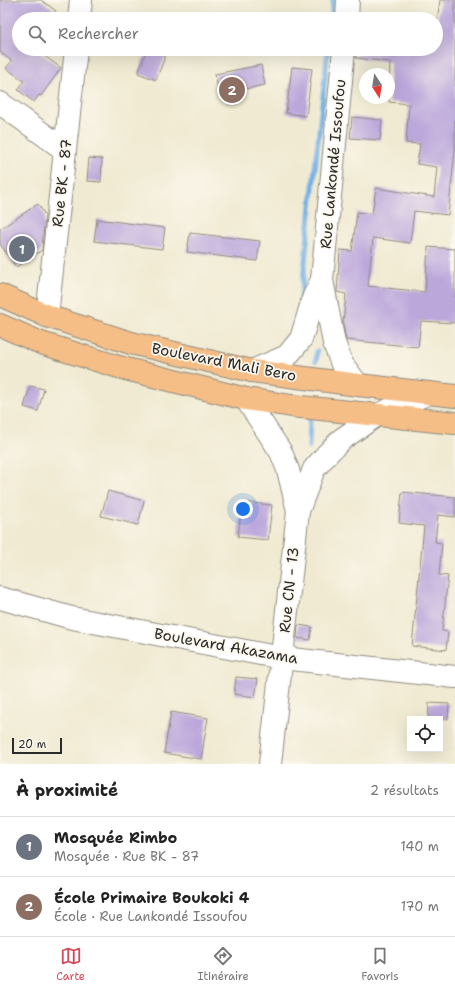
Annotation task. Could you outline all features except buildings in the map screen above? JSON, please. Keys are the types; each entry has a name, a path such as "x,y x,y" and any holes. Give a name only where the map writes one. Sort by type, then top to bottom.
{"main road":[{"name":"Boulevard Mali Bero","path":"0,295 47,316 131,343 252,371 455,396"},
{"name":"Boulevard Mali Bero","path":"0,324 41,343 122,368 246,399 292,406 455,423"}],"street":[{"path":"80,12 81,0"},
{"path":"347,12 348,0"},
{"name":"Rue BK - 87","path":"47,316 75,56"},
{"name":"Rue Lankondé Issoufou","path":"322,280 343,56"},
{"path":"0,103 65,150"},
{"path":"252,371 287,356 301,339 314,296 322,280"},
{"path":"322,280 334,343 342,364 358,385"},
{"name":"Rue CN - 13","path":"270,764 298,511 314,469 328,452 342,439 377,415 429,393"},
{"name":"Rue CN - 13","path":"246,399 281,452 288,470 298,511"},
{"name":"Boulevard Akazama","path":"0,598 72,618 282,658 455,678"}],"waterway":[{"path":"332,12 333,0"},
{"path":"300,308 327,56"},
{"path":"316,361 317,351"},
{"path":"309,447 310,419"}],"place":[{"name":"École Primaire Boukoki 4","path":"232,90"},
{"name":"Mosquée Rimbo","path":"22,249"}]}
